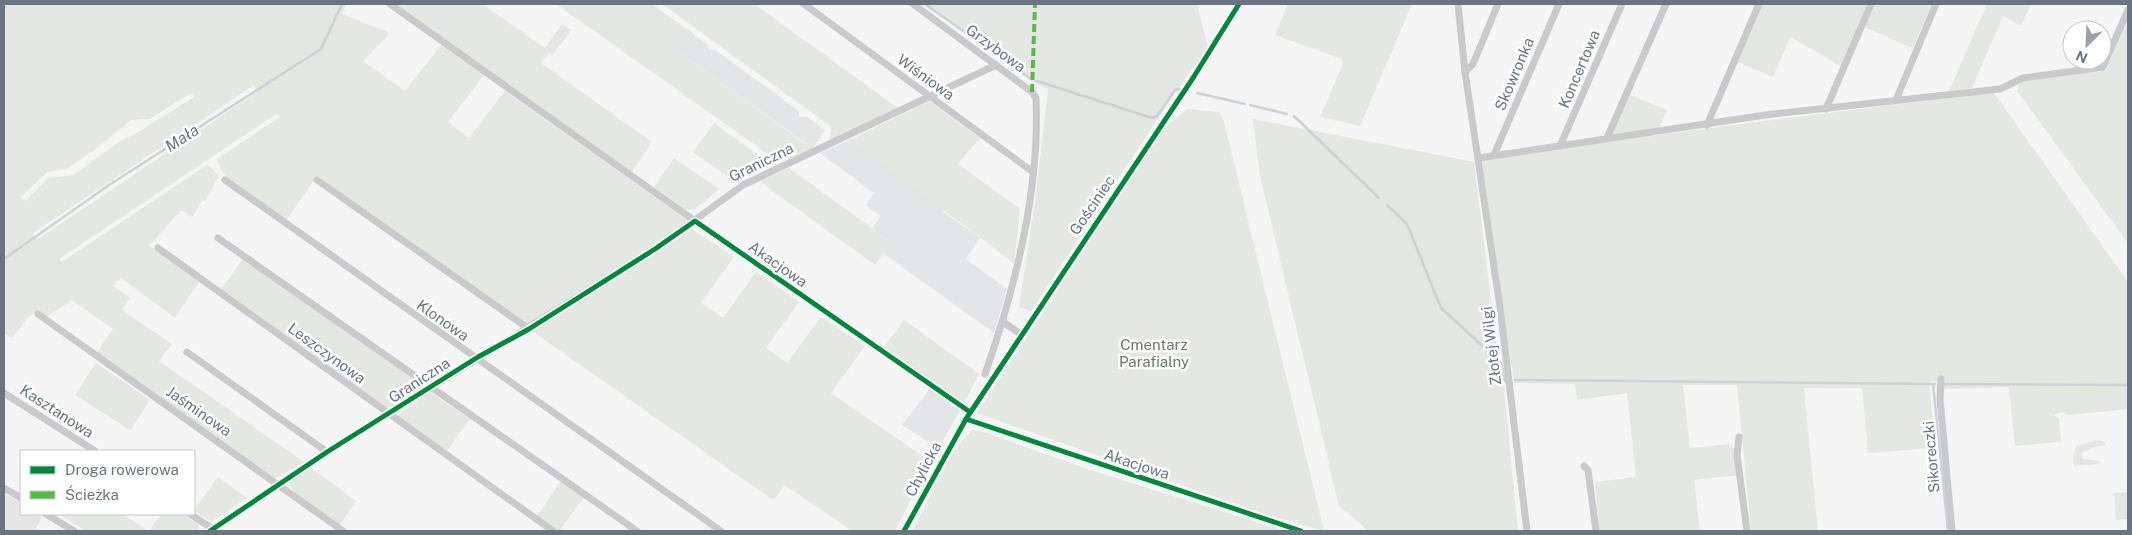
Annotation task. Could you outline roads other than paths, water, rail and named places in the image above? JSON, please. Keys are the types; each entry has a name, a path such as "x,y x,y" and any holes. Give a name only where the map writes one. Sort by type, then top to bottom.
{"street":[{"name":"Akacjowa","path":"390,4 695,221 970,412"},
{"name":"Wiśniowa","path":"804,4 1033,172"},
{"name":"Grzybowa","path":"912,4 1032,92 1036,98 1037,122 1033,172"},
{"name":"Gościniec","path":"966,419 1193,78 1239,4"},
{"name":"Złotej Wilgi","path":"1458,4 1465,72 1500,307 1527,531"},
{"path":"1465,72 1473,64 1498,4"},
{"name":"Skowronka","path":"1494,155 1559,4"},
{"name":"Koncertowa","path":"1560,146 1622,4"},
{"path":"1607,138 1666,4"},
{"path":"1707,125 1759,4"},
{"path":"1826,109 1871,4"},
{"path":"1896,100 1936,4"},
{"path":"1479,158 1766,115 2000,88 2023,78 2103,67 2128,10"},
{"name":"Graniczna","path":"211,530 327,452 478,357 529,329 655,249 743,185 996,65"},
{"path":"985,374 1004,322 1018,262 1033,172"},
{"name":"Klonowa","path":"224,180 470,355 478,357 721,531"},
{"path":"316,180 529,329"},
{"path":"218,238 638,531"},
{"name":"Leszczynowa","path":"158,248 553,531"},
{"name":"Jaśminowa","path":"38,314 344,531"},
{"path":"1004,322 1022,335"},
{"path":"187,352 327,452"},
{"name":"Sikoreczki","path":"1941,379 1940,399 1952,531"},
{"name":"Kasztanowa","path":"4,393 92,450"},
{"name":"Akacjowa","path":"966,419 1301,531"},
{"name":"Chylicka","path":"904,531 932,476 966,419"},
{"path":"1739,437 1737,455 1747,531"},
{"path":"1584,466 1588,470 1596,531"},
{"path":"4,488 20,497"},
{"path":"48,515 74,531"},
{"path":"191,515 211,530"}],"waterway":[{"name":"Mała","path":"4,259 109,185 321,49 342,4"},
{"path":"925,4 1031,79"},
{"path":"1037,81 1152,118 1157,116 1175,90 1179,89"},
{"path":"1197,93 1245,104"},
{"path":"1250,105 1287,114"},
{"path":"1294,116 1379,198"},
{"path":"1387,205 1407,224 1441,308 1501,363 1505,381"},
{"path":"1515,380 1935,384"},
{"path":"1933,384 1948,531"},
{"path":"1942,384 2128,385"}],"park label":[{"name":"Cmentarz Parafialny","path":"1154,352"}]}
